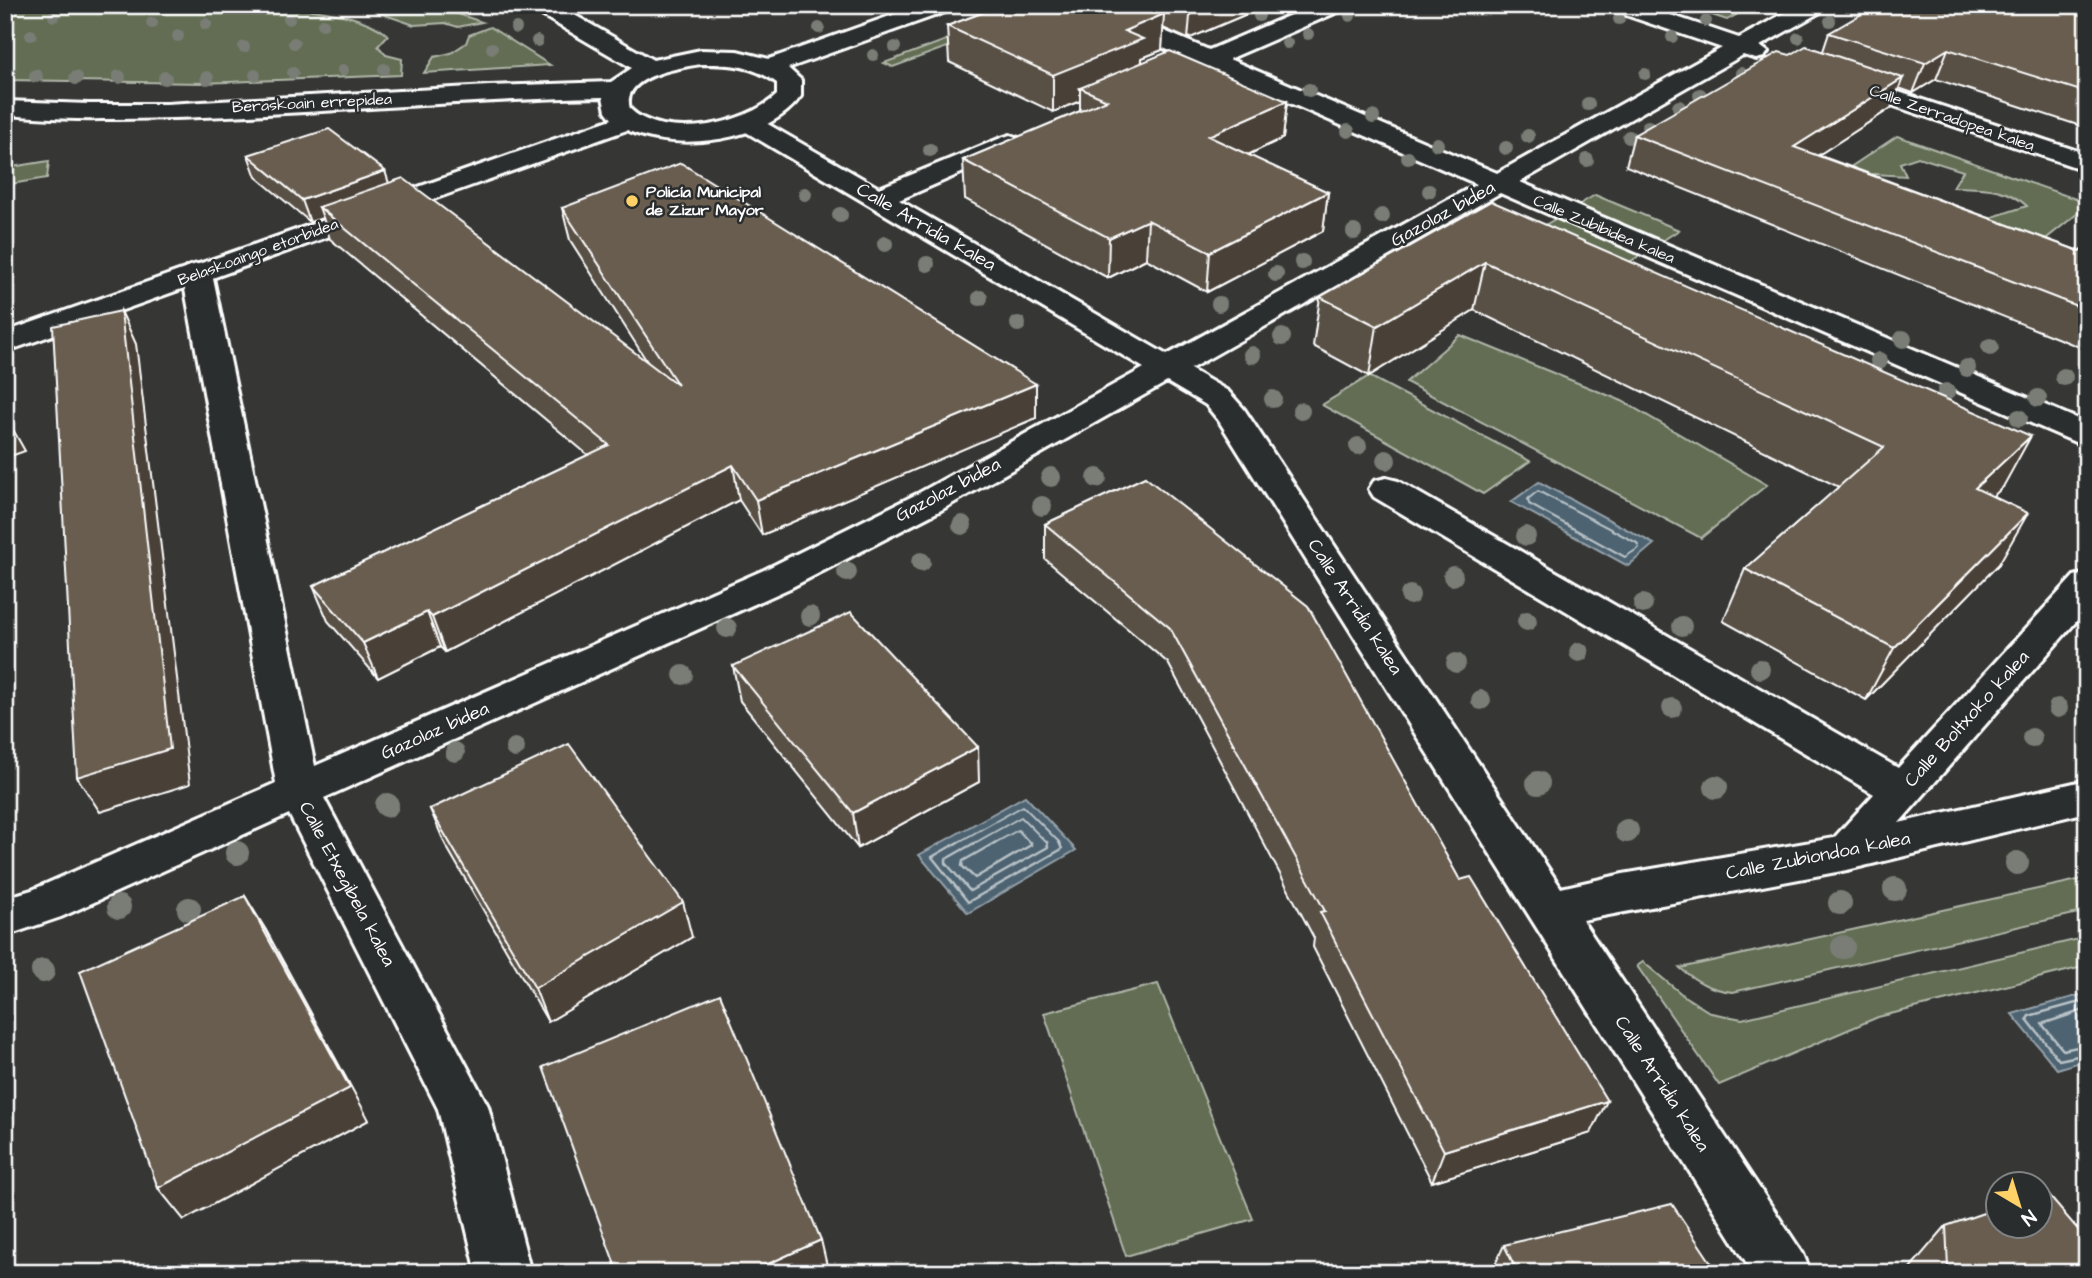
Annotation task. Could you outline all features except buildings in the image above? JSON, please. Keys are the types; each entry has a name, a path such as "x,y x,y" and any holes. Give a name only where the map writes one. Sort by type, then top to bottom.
{"street":[{"path":"541,5 649,68"},
{"path":"771,66 943,5"},
{"name":"Calle Zubibidea kalea","path":"1083,5 2087,435"},
{"path":"1172,74 1334,5"},
{"path":"1619,5 1777,58"},
{"name":"Gazolaz bidea","path":"25,911 777,579 929,502 1816,5"},
{"path":"701,57 728,57 771,66 789,80 789,96 775,111 750,124 727,130 683,133 662,131 629,121 618,111 615,101 619,89 630,78 649,68 701,57"},
{"name":"Calle Zerradopea kalea","path":"1828,76 2087,163"},
{"name":"Beraskoain errepidea","path":"5,108 100,112 304,105 532,90 619,89"},
{"name":"Belaskoaingo etorbidea","path":"5,343 629,121"},
{"name":"Calle Arridia kalea","path":"750,124 1217,398 1232,416 1784,1273"},
{"path":"877,199 1034,133"},
{"name":"Calle Etxegibela kalea","path":"197,273 299,791 463,1106 504,1273"},
{"path":"1386,489 1902,790"},
{"name":"Calle Boltxoko kalea","path":"1847,853 2087,585"},
{"name":"Calle Zubiondoa kalea","path":"1549,909 1623,892 1847,853 2087,796"}],"green space":[{"path":"5,5 304,9 337,14 369,23 388,35 378,46 386,55 402,59 401,75 203,83 5,80"},
{"path":"1681,5 1754,5 1727,20"},
{"path":"371,10 452,12 482,22 458,27 445,23 414,25"},
{"path":"1016,14 1025,18 893,67 884,63"},
{"path":"490,27 550,65 424,73 434,57 451,53 466,43 469,35"},
{"path":"1897,136 2087,203 2087,206 2033,249 2004,238 1989,218 2027,206 2002,191 1953,187 1963,171 1918,157 1900,163 1906,176 1874,174 1867,185 1837,176"},
{"path":"49,161 47,178 5,185 5,168"},
{"path":"1595,195 1679,230 1625,265 1540,228"},
{"path":"1460,335 1622,401 1767,485 1701,538 1406,382"},
{"path":"1369,376 1530,461 1483,494 1322,405"},
{"path":"2087,878 2087,911 1733,992 1705,984 1680,968"},
{"path":"2087,937 2087,966 1878,1017 1719,1085 1637,966 1643,962 1684,996 1711,1013 1742,1019"},
{"path":"1158,984 1253,1219 1126,1256 1044,1013"}],"water":[{"path":"1539,482 1654,544 1628,566 1511,502"},
{"path":"1025,796 1076,850 968,913 919,855"},
{"path":"2087,993 2087,1060 2057,1069 2012,1014"}],"place":[{"name":"Policía Municipal de Zizur Mayor","path":"632,201"}]}
